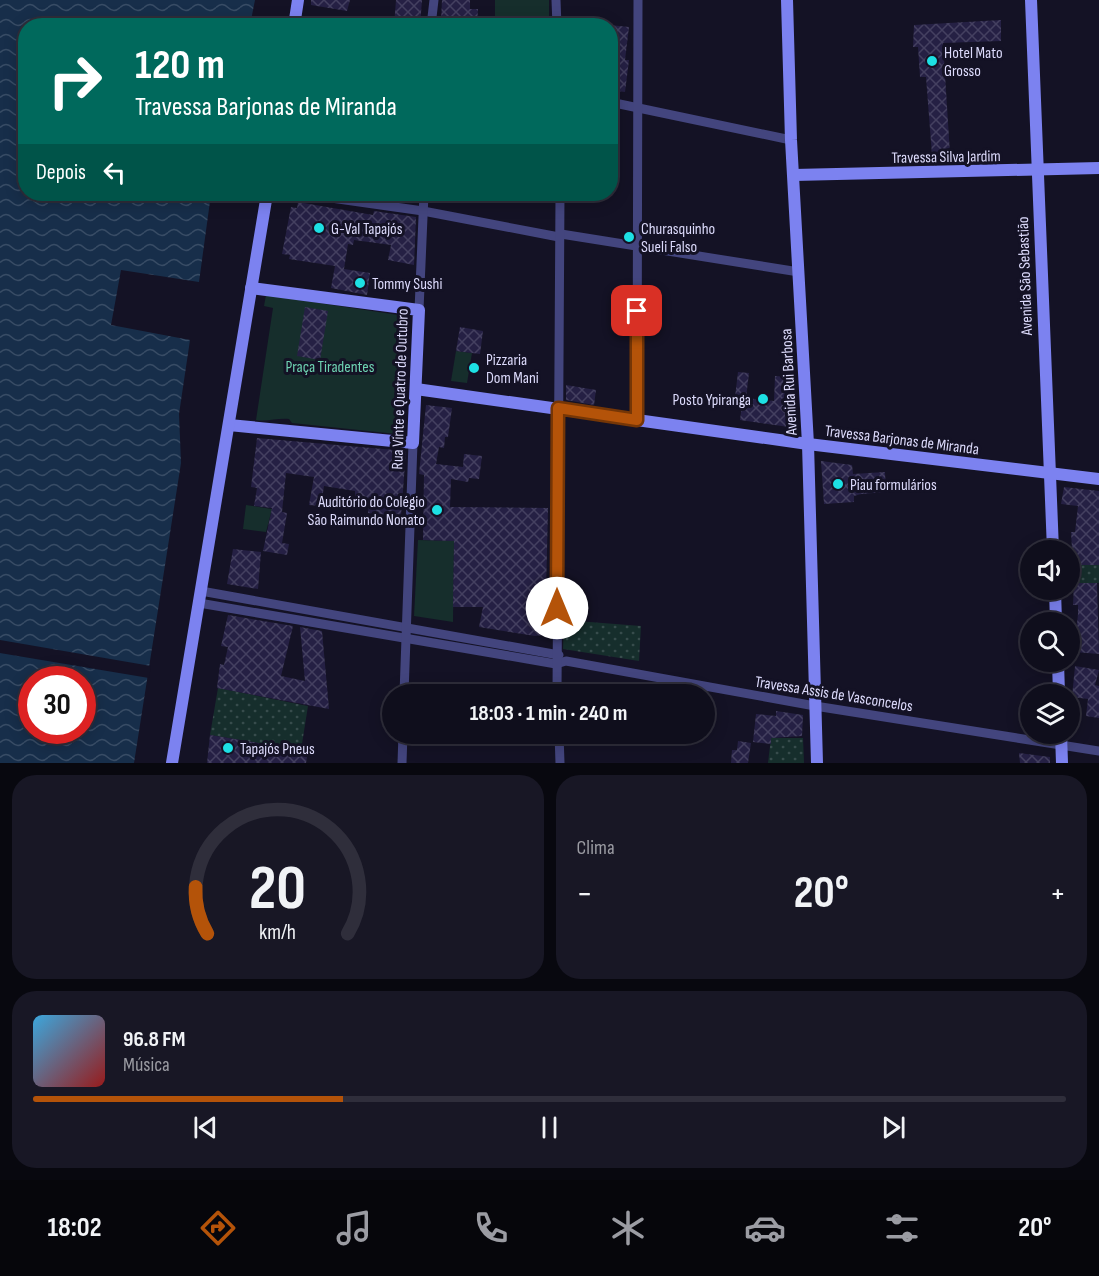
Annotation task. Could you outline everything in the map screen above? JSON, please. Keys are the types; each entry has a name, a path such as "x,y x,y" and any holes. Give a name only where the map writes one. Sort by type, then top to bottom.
{"street":[{"path":"295,18 298,0"},
{"path":"432,18 434,0"},
{"path":"556,0 556,18"},
{"path":"637,420 638,0"},
{"name":"Avenida Rui Barbosa","path":"787,0 791,140 808,444 817,763"},
{"name":"Avenida São Sebastião","path":"1031,0 1052,540"},
{"path":"618,104 791,140"},
{"name":"Travessa Silva Jardim","path":"794,175 1099,168"},
{"path":"172,763 266,201"},
{"path":"352,201 423,211 559,237 561,234 799,272"},
{"name":"Rua Vinte e Quatro de Outubro","path":"405,684 412,442 424,201"},
{"path":"558,684 561,663 556,652 560,201"},
{"path":"251,288 419,310"},
{"name":"Travessa Barjonas de Miranda","path":"416,389 808,444 1099,478"},
{"path":"228,425 412,442"},
{"path":"200,597 407,626 556,652"},
{"name":"Travessa Assis de Vasconcelos","path":"200,597 406,637 815,706 1020,733"},
{"path":"402,763 403,744"},
{"path":"559,744 560,763"},
{"path":"1061,744 1062,763"},
{"name":"Travessa Assis de Vasconcelos","path":"1079,744 1099,751"}],"green space":[{"path":"495,0 549,0 549,18 495,18"},
{"name":"Praça Tiradentes","path":"266,295 405,316 398,424 406,425 406,435 292,423 289,419 256,420 273,308 264,306"},
{"path":"456,351 472,353 467,383 451,381"},
{"path":"246,505 272,509 266,532 243,529"},
{"path":"418,540 454,541 453,622 414,616"},
{"path":"1080,565 1099,565 1099,583 1080,583"},
{"path":"564,620 641,626 639,661 563,649"},
{"path":"218,688 308,706 301,750 210,735"},
{"path":"771,738 803,738 804,763 768,763"}],"water":[{"path":"0,0 255,0 251,18 18,18 18,201 210,201 199,282 121,270 111,325 190,340 179,414 181,463 134,763 0,763"}],"pier":[{"path":"0,640 151,666 149,678 96,669 96,666 77,666 0,653"}],"building":[{"path":"311,0 350,0 347,11 311,5"},
{"path":"396,0 422,0 421,18 395,18"},
{"path":"442,0 470,0 470,9 478,9 477,18 441,18"},
{"name":"Hotel Mato Grosso","path":"1001,20 1001,41 943,43 950,154 932,155 926,77 920,77 918,47 913,47 914,25"},
{"path":"618,26 629,27 625,60 629,60 625,92 618,91"},
{"path":"298,202 373,215 374,211 416,217 414,265 388,260 391,245 354,240 353,245 348,244 344,269 370,273 367,295 331,288 335,266 289,259 290,255 282,254 291,207 297,208"},
{"path":"305,307 328,311 320,360 297,356"},
{"name":"Pizzaria Dom Mani","path":"460,327 483,331 480,354 456,351"},
{"path":"738,372 749,373 746,398 774,401 775,376 791,377 789,427 740,420 742,405 725,402 727,396 735,397"},
{"path":"566,385 596,390 594,405 566,400"},
{"path":"426,405 452,408 448,437 445,437 444,448 439,447 436,464 463,467 464,454 482,456 479,479 469,478 468,482 451,479 450,507 548,508 545,635 535,636 479,627 483,607 453,607 454,541 423,540 424,475 419,474"},
{"path":"257,438 406,451 401,516 368,513 369,505 355,505 355,491 324,486 321,506 309,505 314,477 286,473 282,512 287,513 282,543 289,544 287,555 263,551 272,508 254,506 257,488 251,487"},
{"path":"821,461 852,465 853,474 885,472 886,492 854,496 854,502 824,504"},
{"path":"1064,487 1099,491 1099,565 1080,565 1080,540 1071,540 1071,532 1075,532 1078,506 1061,504"},
{"path":"233,549 261,552 258,589 227,584"},
{"path":"1080,583 1097,583 1099,654 1080,652 1080,612 1078,612 1078,605 1073,605 1073,600 1080,600"},
{"path":"228,615 293,626 281,676 305,681 300,627 322,631 329,709 217,688 220,664 224,665 228,647 221,646"},
{"path":"1080,667 1099,670 1095,685 1099,686 1099,718 1086,716 1088,699 1080,698 1080,684 1073,684 1074,672 1080,672"},
{"path":"776,711 803,715 802,736 771,738 771,744 753,742 756,714 776,716"},
{"path":"210,735 308,751 306,763 207,763"},
{"path":"738,741 751,743 748,763 731,763 732,750 737,750"},
{"path":"1019,753 1050,757 1050,763 1020,763"}],"place":[{"name":"Hotel Mato Grosso","path":"932,61"},
{"name":"G-Val Tapajós","path":"319,228"},
{"name":"Churasquinho Sueli Falso","path":"629,237"},
{"name":"Tommy Sushi","path":"360,283"},
{"name":"Pizzaria Dom Mani","path":"474,368"},
{"name":"Posto Ypiranga","path":"763,399"},
{"name":"Piau formulários","path":"838,484"},
{"name":"Auditório do Colégio São Raimundo Nonato","path":"437,510"},
{"name":"Tapajós Pneus","path":"228,748"}],"route":[{"path":"557,608 558,408 637,420 637,311"}]}
